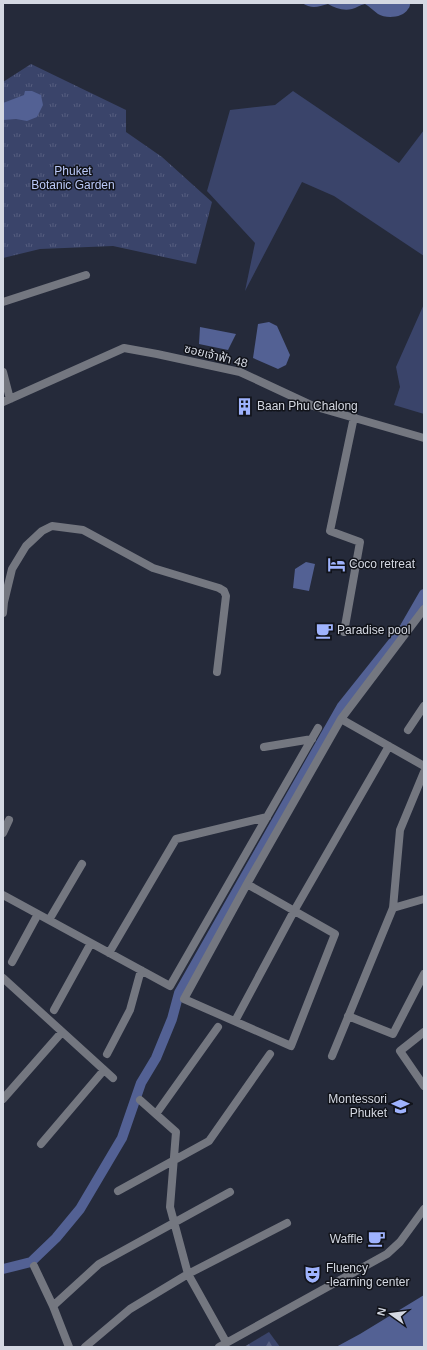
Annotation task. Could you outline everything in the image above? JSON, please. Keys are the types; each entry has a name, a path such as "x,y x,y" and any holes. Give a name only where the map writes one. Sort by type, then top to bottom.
{"street":[{"path":"3,302 86,275"},
{"name":"ซอยเจ้าฟ้า 48","path":"7,400 124,348 240,372 313,406 424,438"},
{"path":"3,372 7,400"},
{"path":"344,632 360,542 330,531 354,417"},
{"path":"3,613 4,602 12,569 26,546 42,531 52,526 83,530 153,568 219,588 224,592 226,596 217,672"},
{"path":"247,884 335,934 290,1046 184,999 247,884 341,720 424,609"},
{"path":"408,730 424,706"},
{"path":"341,720 424,766"},
{"path":"3,895 170,986 318,728"},
{"path":"264,747 312,739"},
{"path":"235,1021 294,911 389,746"},
{"path":"332,1056 393,908 400,830 424,772"},
{"path":"109,953 176,840 267,817"},
{"path":"3,833 9,820"},
{"path":"49,920 82,864"},
{"path":"393,908 424,899"},
{"path":"12,962 38,914"},
{"path":"54,1010 91,943"},
{"path":"107,1054 130,1010 141,970"},
{"path":"348,1016 393,1034 424,974"},
{"path":"3,978 113,1078"},
{"path":"156,1114 218,1027"},
{"path":"3,1099 62,1032"},
{"path":"424,1032 400,1051 424,1086"},
{"path":"118,1191 209,1141 270,1054"},
{"path":"42,1144 104,1070"},
{"path":"140,1100 176,1132 170,1207 188,1274 226,1342"},
{"path":"53,1306 100,1264 230,1192"},
{"path":"219,1347 387,1254 400,1242 424,1209"},
{"path":"85,1347 130,1309 188,1274 287,1223"},
{"path":"34,1266 70,1347"}],"green space":[{"name":"Phuket Botanic Garden","path":"31,64 126,110 126,132 162,157 212,202 196,264 113,246 40,249 3,258 3,82"},
{"path":"293,91 399,163 424,130 424,256 334,196 302,182 245,291 255,243 207,191 230,110 275,105"},
{"path":"424,304 424,414 394,405 400,387 396,367"},
{"path":"269,1332 280,1347 244,1347"}],"shaded area":[{"path":"302,3 410,3 410,6 406,12 398,16 385,17 381,16 365,4 345,10 328,4 315,7"},
{"path":"25,91 32,91 41,95 43,105 37,117 27,121 16,119 3,120 3,103 24,95"},
{"path":"269,322 277,326 290,355 286,365 278,369 253,358 258,324"},
{"path":"200,327 236,334 228,350 199,344"},
{"path":"306,562 315,564 309,591 293,588 295,569"},
{"path":"424,1295 424,1347 336,1347 360,1334"}],"waterway":[{"path":"3,1269 31,1262 56,1238 80,1209 122,1138 141,1083 156,1058 172,1019 179,993 342,706 405,627 424,594"}],"place":[{"name":"Baan Phu Chalong","path":"244,406"},
{"name":"Coco retreat","path":"336,564"},
{"name":"Paradise pool","path":"324,630"},
{"name":"Montessori Phuket","path":"400,1106"},
{"name":"Waffle","path":"376,1239"},
{"name":"Fluency -learning center","path":"313,1275"}]}
